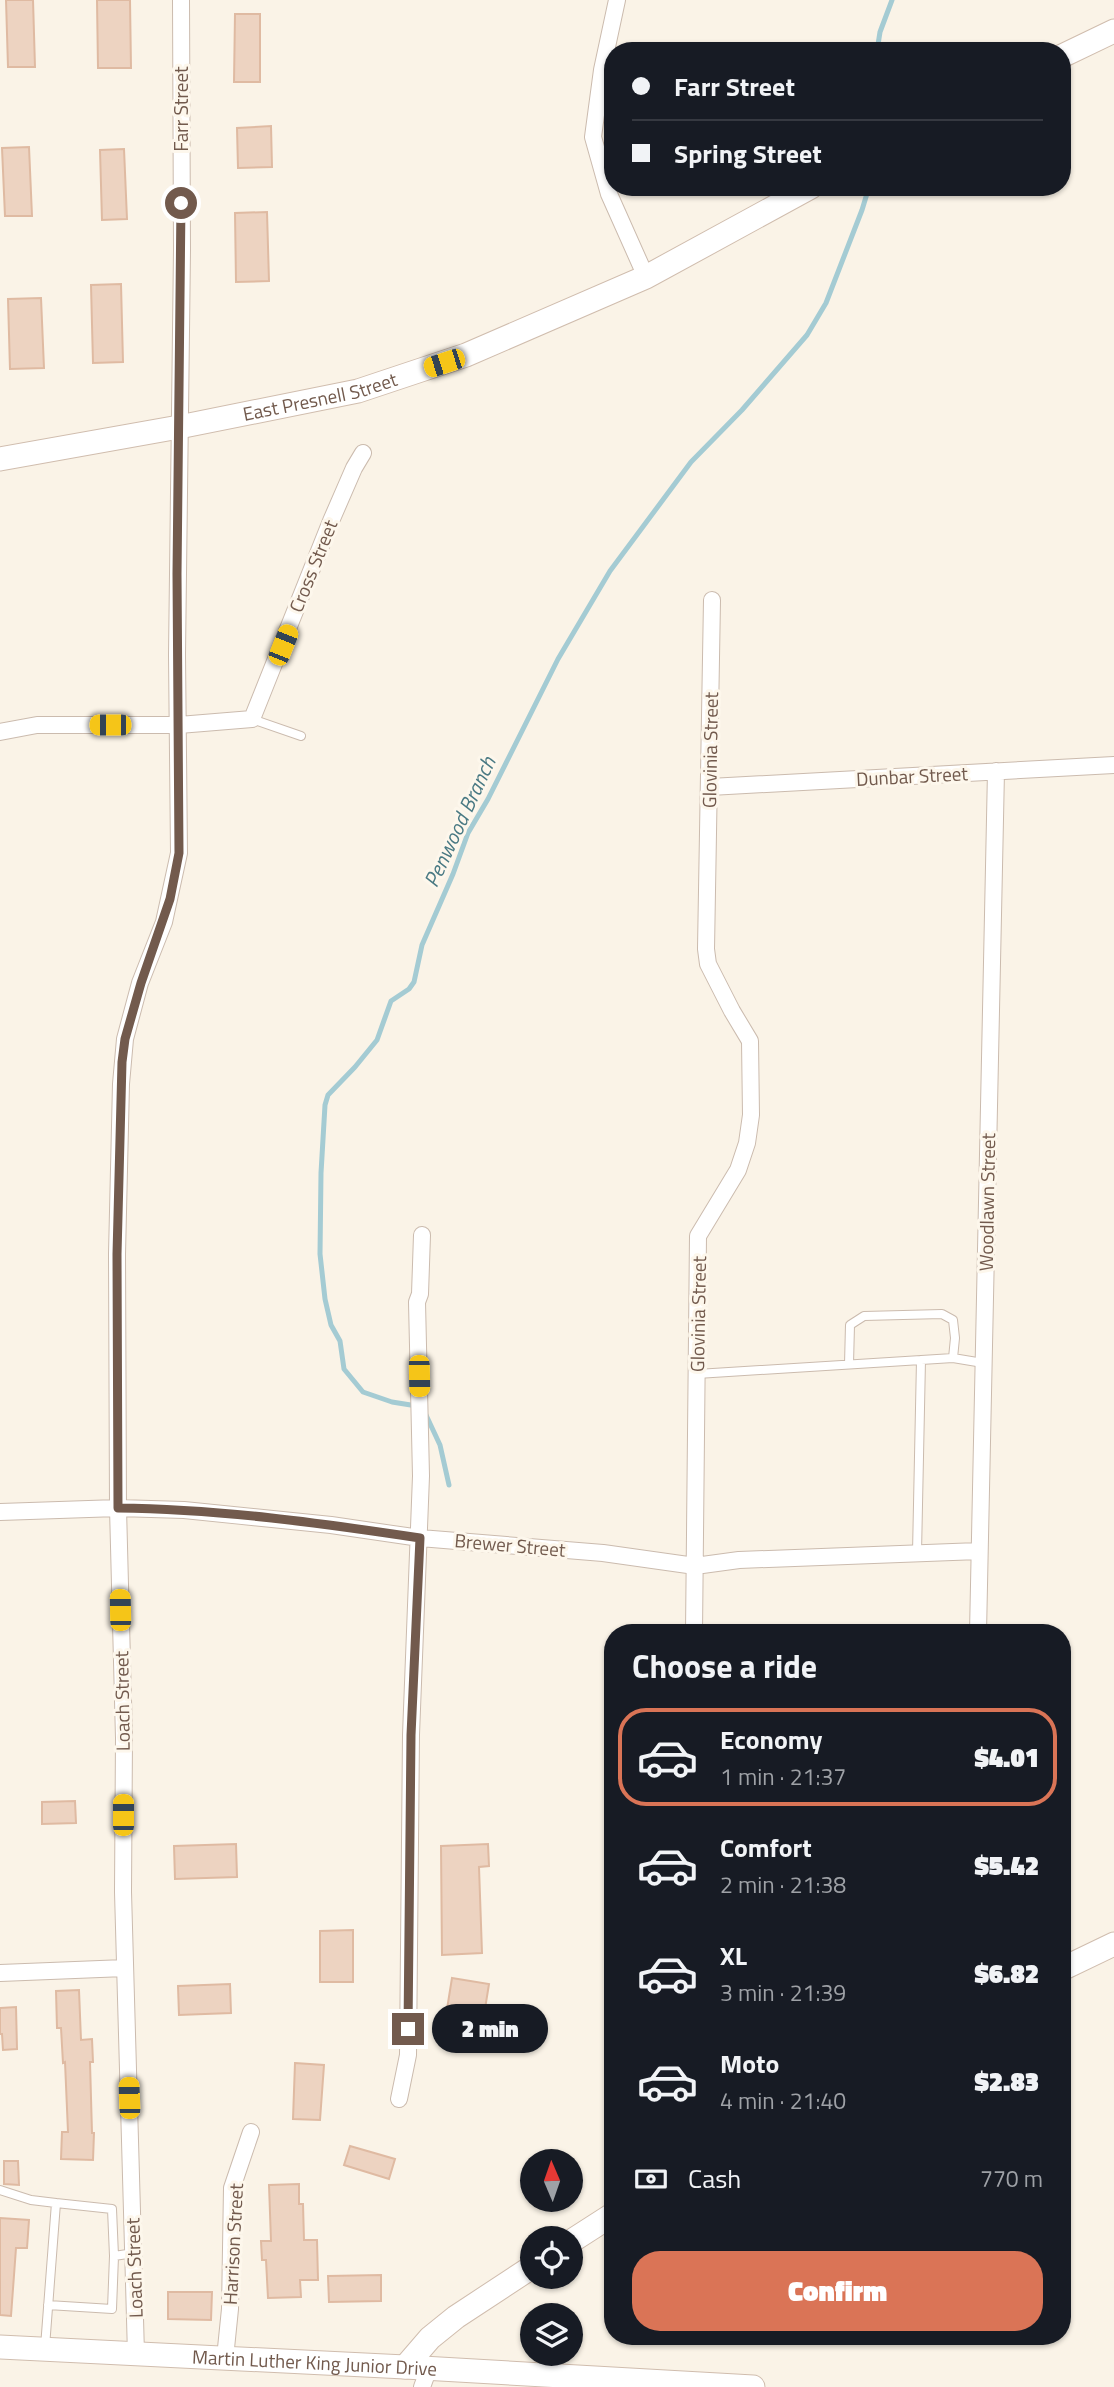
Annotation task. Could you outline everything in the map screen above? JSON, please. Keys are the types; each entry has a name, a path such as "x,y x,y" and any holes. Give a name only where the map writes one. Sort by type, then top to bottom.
{"street":[{"name":"Farr Street","path":"179,427 181,0"},
{"path":"608,42 617,0"},
{"path":"1071,52 1114,32"},
{"path":"604,62 593,137 604,176"},
{"path":"610,196 646,277"},
{"name":"East Presnell Street","path":"0,459 265,411 370,387 466,355 646,277 794,196"},
{"name":"Loach Street","path":"136,2354 125,1968 117,1254 122,1062 125,1039 141,983 167,911 179,853 179,427"},
{"name":"Cross Street","path":"252,719 331,521 363,453"},
{"name":"Glovinia Street","path":"694,1624 698,1236 737,1170 747,1143 751,1115 750,1041 708,964 706,949 712,600"},
{"path":"0,732 37,725 179,725 252,719"},
{"name":"Dunbar Street","path":"710,787 1114,765"},
{"name":"Woodlawn Street","path":"978,1624 996,771"},
{"path":"399,2099 408,2055 411,1735 420,1538 417,1302 421,1283 422,1235"},
{"name":"Brewer Street","path":"0,1512 118,1508 263,1518 420,1538 603,1553 695,1566 739,1560 979,1551"},
{"path":"1071,1965 1109,1946"},
{"path":"0,1973 125,1968"},
{"name":"Harrison Street","path":"225,2358 230,2309 232,2188 251,2132"},
{"path":"583,2234 604,2220"},
{"path":"405,2367 430,2338 456,2317 520,2275"},
{"name":"Martin Luther King Junior Drive","path":"0,2347 405,2367 426,2378 753,2387"}],"lane":[{"path":"252,719 301,736"},
{"path":"849,1364 850,1325 864,1316 942,1314 953,1320 953,1358"},
{"path":"697,1374 953,1358 983,1363"},
{"path":"917,1553 920,1360"},
{"path":"0,2190 31,2200 112,2209 112,2309 48,2305"},
{"path":"45,2350 56,2203"},
{"path":"114,2256 134,2253"}],"building":[{"path":"6,0 33,0 35,67 8,67"},
{"path":"97,0 130,0 131,68 98,68"},
{"path":"235,14 260,14 260,82 234,82"},
{"path":"271,126 272,167 238,168 237,128"},
{"path":"29,147 32,216 5,216 2,148"},
{"path":"124,149 127,219 102,220 100,150"},
{"path":"267,212 269,281 236,282 235,213"},
{"path":"121,284 123,362 93,363 91,285"},
{"path":"41,298 44,368 10,369 8,299"},
{"path":"75,1801 76,1823 42,1824 42,1802"},
{"path":"236,1844 237,1877 175,1879 174,1846"},
{"path":"488,1844 489,1866 479,1867 482,1953 442,1955 441,1846"},
{"path":"353,1930 353,1982 320,1982 320,1931"},
{"path":"452,1978 489,1984 484,2015 447,2009"},
{"path":"230,1984 231,2013 179,2015 178,1986"},
{"path":"79,1990 81,2040 92,2039 93,2062 90,2062 93,2160 61,2159 62,2132 68,2132 65,2062 63,2063 61,2028 57,2028 56,1991"},
{"path":"16,2007 17,2049 3,2050 0,2008"},
{"path":"295,2063 324,2065 320,2120 293,2119"},
{"path":"350,2146 395,2159 389,2179 344,2165"},
{"path":"4,2161 18,2161 19,2185 4,2184"},
{"path":"299,2184 299,2204 303,2204 304,2240 317,2240 318,2280 300,2280 301,2297 268,2298 266,2260 262,2260 261,2241 271,2241 269,2185"},
{"path":"0,2218 29,2220 27,2248 16,2248 11,2316 0,2315"},
{"path":"381,2275 381,2301 329,2302 328,2276"},
{"path":"168,2292 212,2292 211,2320 168,2319"}],"waterway":[{"name":"Penwood Branch","path":"878,42 892,0"},
{"name":"Penwood Branch","path":"417,1406 392,1402 363,1392 344,1369 340,1341 331,1325 320,1254 321,1173 328,1095 377,1040 391,1001 409,989 414,982 422,945 468,833 488,799 558,659 610,571 691,462 742,410 807,335 826,303 866,196"},
{"name":"Penwood Branch","path":"426,1415 440,1445 449,1485"}],"route":[{"path":"181,203 177,574 179,853 164,922 141,983 125,1039 122,1062 117,1254 118,1508 184,1510 331,1525 420,1538 411,1735 408,2029"}]}
